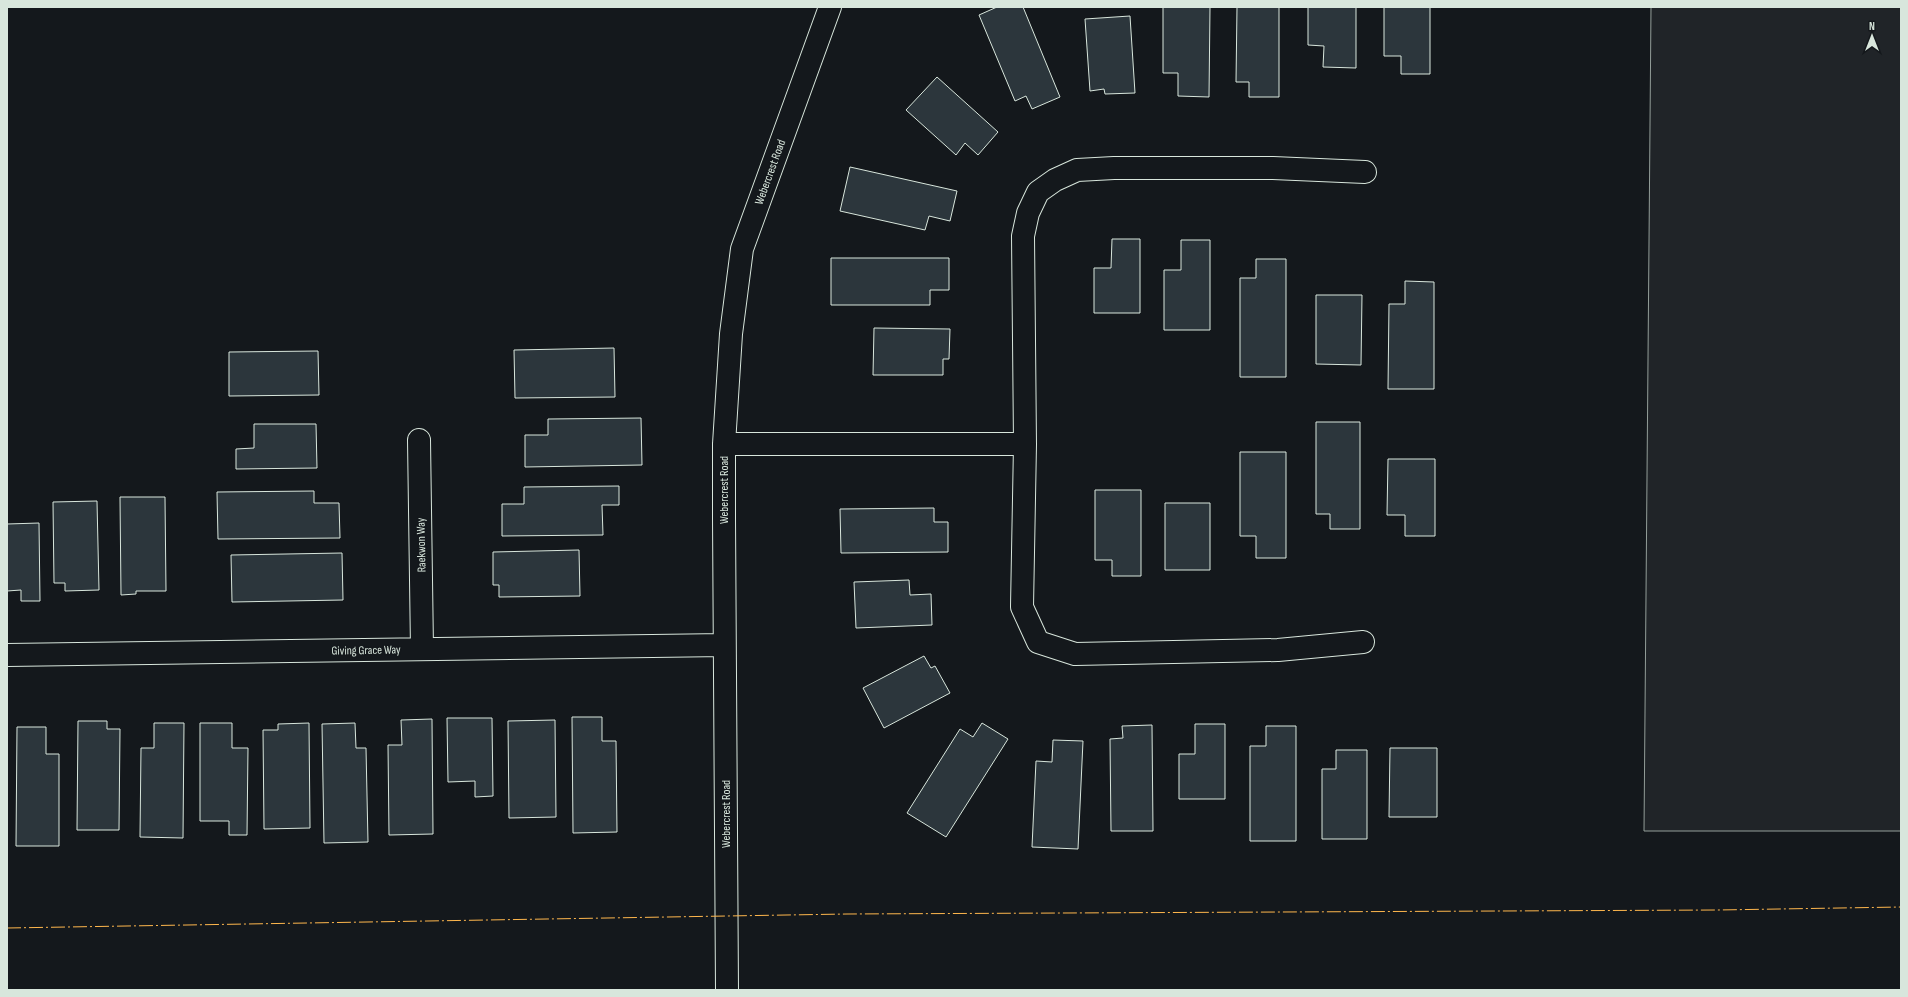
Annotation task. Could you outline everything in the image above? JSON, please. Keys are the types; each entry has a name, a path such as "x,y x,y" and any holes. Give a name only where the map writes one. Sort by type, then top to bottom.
{"street":[{"name":"Webercrest Road","path":"727,990 724,444 731,334 742,249 830,7"},
{"path":"1363,642 1278,650 1075,654 1038,642 1022,607 1024,444 1022,236 1028,213 1038,192 1055,180 1077,170 1114,168 1273,168 1365,172"},
{"name":"Raekwon Way","path":"419,440 422,649"},
{"path":"724,444 1024,444"},
{"name":"Giving Grace Way","path":"7,655 724,644"}],"shaded area":[{"path":"1651,7 1901,7 1901,831 1644,831"}],"building":[{"path":"997,7 1023,7 1060,97 1032,109 1026,96 1015,101 979,15"},
{"path":"1163,7 1210,7 1209,97 1178,96 1178,73 1163,73"},
{"path":"1237,7 1279,7 1279,97 1249,97 1249,82 1236,82"},
{"path":"1308,7 1356,7 1356,68 1323,67 1324,46 1308,45"},
{"path":"1384,7 1430,7 1430,74 1401,74 1401,56 1384,56"},
{"path":"1130,16 1135,93 1105,94 1104,89 1090,91 1085,19"},
{"path":"937,77 998,132 978,155 965,143 956,155 906,110"},
{"path":"850,167 957,191 950,221 929,216 925,230 840,211"},
{"path":"1112,239 1140,239 1140,313 1094,313 1094,268 1111,268"},
{"path":"1181,240 1210,240 1210,330 1164,330 1164,270 1181,270"},
{"path":"831,258 949,258 949,290 930,290 930,305 831,305"},
{"path":"1256,259 1286,259 1286,377 1240,377 1240,278 1256,278"},
{"path":"1405,281 1434,282 1434,389 1388,389 1389,304 1405,304"},
{"path":"1316,295 1362,295 1361,365 1316,364"},
{"path":"874,328 950,329 949,359 943,359 943,375 873,375"},
{"path":"614,348 615,397 515,398 514,350"},
{"path":"318,351 319,395 229,396 229,352"},
{"path":"641,418 642,465 525,467 525,435 548,435 548,419"},
{"path":"1316,422 1360,422 1360,529 1330,529 1330,514 1316,514"},
{"path":"254,424 316,424 317,468 236,469 236,449 254,448"},
{"path":"1240,452 1286,452 1286,558 1256,558 1256,536 1240,536"},
{"path":"1388,459 1435,459 1435,536 1405,536 1405,515 1387,515"},
{"path":"619,486 619,505 602,505 603,535 502,536 502,504 524,504 524,487"},
{"path":"1095,490 1141,490 1141,576 1112,576 1112,560 1095,560"},
{"path":"314,491 314,503 339,503 340,538 218,539 217,492"},
{"path":"120,497 165,497 166,591 136,591 136,594 121,595"},
{"path":"97,501 99,590 65,591 65,583 54,583 53,502"},
{"path":"1165,503 1210,503 1210,570 1165,570"},
{"path":"934,508 934,522 948,522 948,552 841,553 840,509"},
{"path":"39,523 40,601 21,601 21,590 7,591 7,524"},
{"path":"579,550 580,596 499,597 499,585 493,585 493,552"},
{"path":"342,553 343,600 232,602 231,555"},
{"path":"909,580 910,595 931,594 932,625 856,628 854,582"},
{"path":"924,656 931,668 935,666 950,693 884,728 863,688"},
{"path":"572,717 602,717 602,741 616,741 617,832 573,833"},
{"path":"447,718 492,718 493,796 475,797 475,781 448,782"},
{"path":"432,719 433,834 389,835 388,745 402,745 401,720"},
{"path":"555,720 556,817 509,818 508,721"},
{"path":"78,721 107,721 107,729 120,729 119,830 77,830"},
{"path":"154,723 184,723 183,838 140,837 141,748 154,748"},
{"path":"200,723 232,723 232,748 248,748 247,835 229,835 229,821 200,821"},
{"path":"309,723 310,828 264,829 263,730 278,730 278,724"},
{"path":"355,723 356,748 366,748 368,842 324,843 322,724"},
{"path":"982,723 1008,739 946,837 907,813 960,729 973,737"},
{"path":"1195,724 1225,724 1225,799 1179,799 1179,754 1195,754"},
{"path":"1152,725 1153,831 1111,831 1110,739 1123,738 1122,726"},
{"path":"1266,726 1296,726 1296,841 1250,841 1250,746 1266,746"},
{"path":"17,727 46,727 46,754 59,754 59,846 16,846"},
{"path":"1053,740 1083,741 1078,849 1032,847 1036,761 1052,762"},
{"path":"1390,748 1437,748 1437,817 1389,817"},
{"path":"1336,750 1367,750 1367,839 1322,839 1322,769 1336,769"}],"power":[{"path":"7,928 847,914 1718,910 1901,907"}]}
